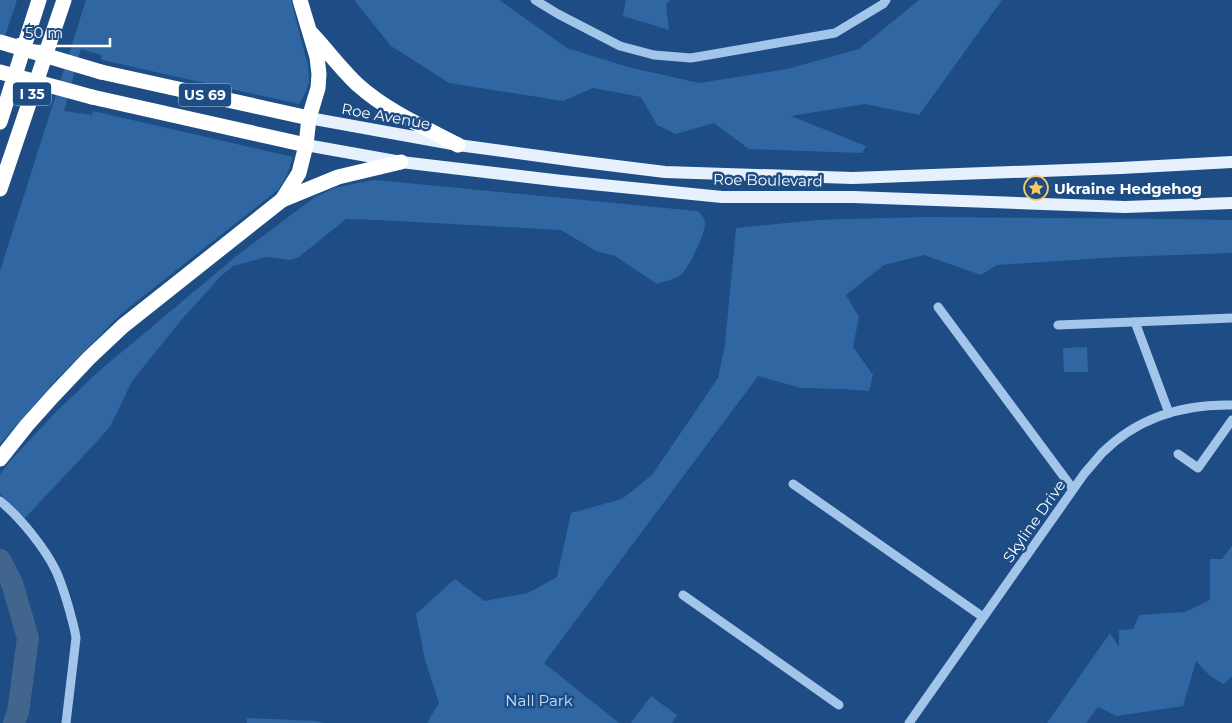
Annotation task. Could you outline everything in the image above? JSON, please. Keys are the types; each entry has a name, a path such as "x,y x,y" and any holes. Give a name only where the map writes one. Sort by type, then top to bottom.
{"highway":[{"name":"I 35","path":"0,122 40,0"},
{"name":"I 35","path":"0,189 64,0"},
{"path":"282,200 299,173 306,145 309,118 318,88 317,56 300,0"},
{"path":"309,30 358,85 377,100 402,116 458,145"},
{"name":"US 69","path":"0,42 101,72 309,118"},
{"path":"0,72 92,97 306,145"},
{"path":"0,459 53,396 123,326 282,200 338,177 401,162"}],"main road":[{"name":"Roe Avenue","path":"309,118 458,145"},
{"name":"Roe Boulevard","path":"306,145 401,162 722,197 853,197 1126,207 1232,204"},
{"name":"Roe Boulevard","path":"458,145 576,162 665,172 853,178 1232,162"}],"street":[{"path":"535,0 620,46 654,55 691,58 835,33 883,4 886,0"},
{"path":"938,307 1073,489"},
{"path":"1058,325 1232,318"},
{"path":"1135,322 1169,413"},
{"name":"Skyline Drive","path":"909,723 1073,489 1102,454 1132,429 1147,421 1169,413 1200,406 1232,406"},
{"path":"1178,454 1198,468 1232,420"},
{"path":"793,484 983,617"},
{"path":"0,501 20,520 42,548 56,571 64,592 76,638 66,723"},
{"path":"683,595 839,705"}],"green space":[{"path":"0,0 17,0 0,51"},
{"path":"86,0 291,0 308,66 309,82 299,104 102,60 101,55 81,49 64,111 92,115 93,111 293,157 287,175 279,189 122,313 56,380 0,444 0,271"},
{"path":"354,0 499,0 567,48 628,67 699,83 787,69 859,49 919,0 1002,0 919,115 865,104 791,116 866,146 862,153 749,149 714,123 676,134 657,125 641,97 593,88 563,101 449,83 391,46"},
{"path":"626,0 671,0 666,4 669,30 623,16"},
{"path":"376,180 697,211 702,216 705,224 695,252 683,273 674,279 657,284 615,256 596,251 561,230 346,219 299,257 290,260 266,257 233,266 221,276 183,318 132,381 111,425 25,518 0,494 0,474 57,411 99,371 239,254 315,197 335,188"},
{"name":"Nall Park","path":"924,217 1232,220 1232,253 1119,257 997,265 981,275 924,255 884,265 846,295 859,317 853,347 873,375 869,391 801,388 758,376 544,663 619,723 427,723 439,703 425,660 416,614 455,579 484,601 528,593 557,577 571,513 622,499 652,475 718,378 725,345 736,228 817,220"},
{"path":"1087,347 1088,372 1064,372 1063,348"},
{"path":"1232,546 1232,676 1224,684 1210,676 1196,661 1183,706 1117,716 1098,707 1086,723 1047,723 1110,633 1119,647 1119,630 1133,629 1139,615 1185,612 1210,600 1210,559 1222,559"},
{"path":"651,696 677,715 672,723 631,723"},
{"path":"247,718 316,721 324,723 247,723"}],"waterway":[{"path":"0,560 12,583 28,638 18,712 14,723"}],"place":[{"name":"Ukraine Hedgehog","path":"1036,188"}]}
